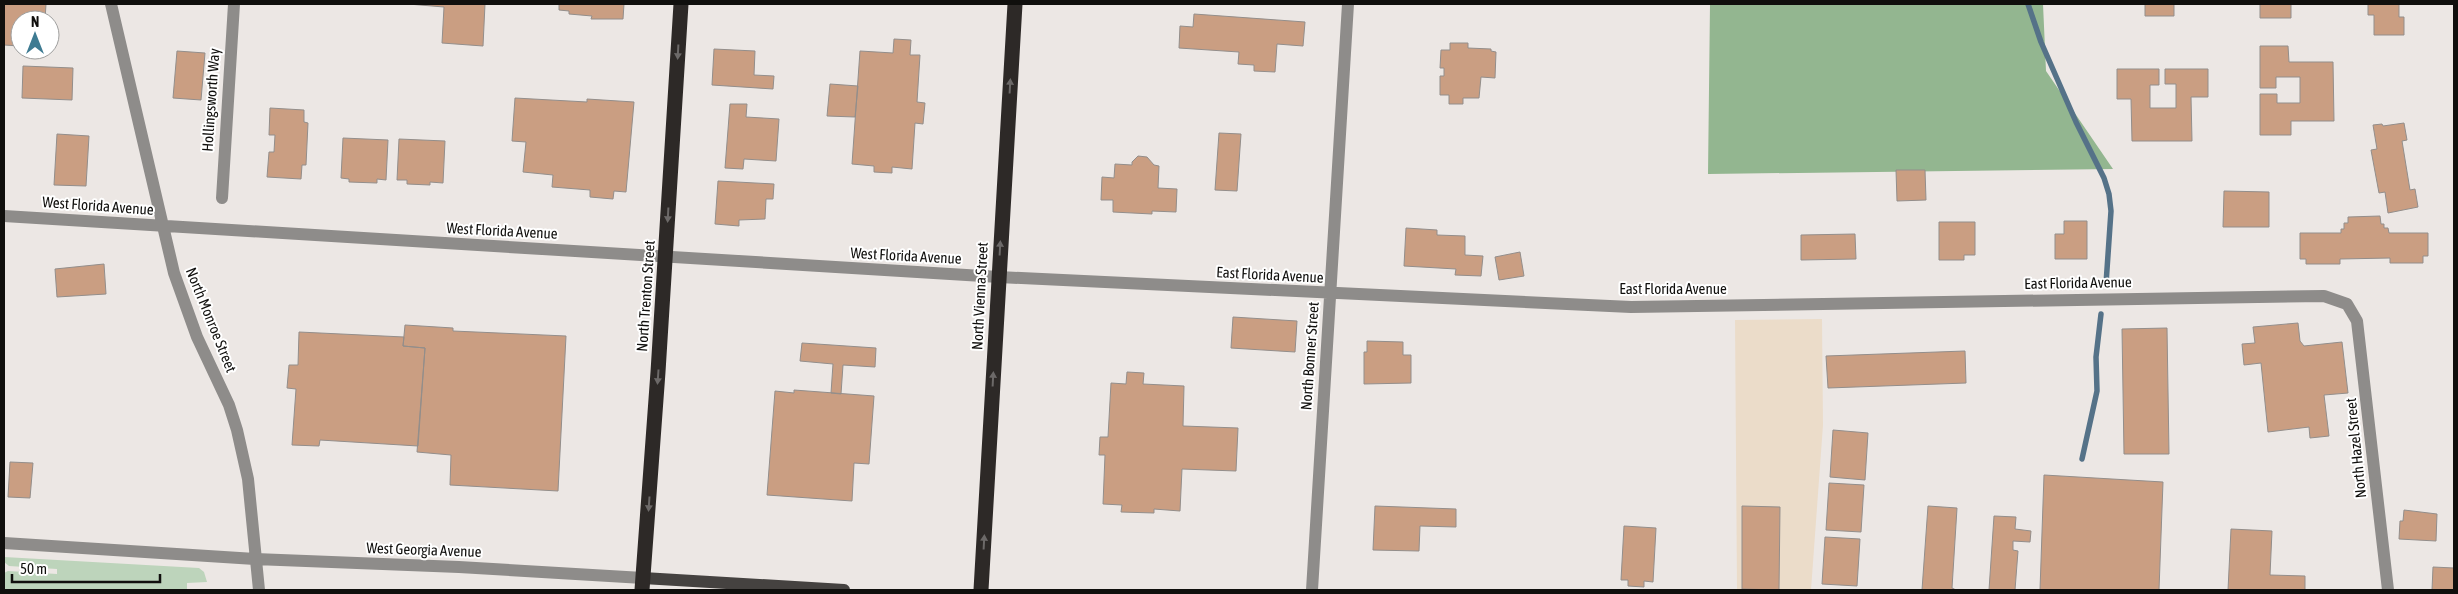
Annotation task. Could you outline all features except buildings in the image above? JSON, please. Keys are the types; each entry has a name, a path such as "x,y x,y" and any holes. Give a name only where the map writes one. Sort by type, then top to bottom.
{"highway":[{"name":"North Trenton Street","path":"643,584 666,257 681,4"},
{"name":"North Vienna Street","path":"981,590 1015,4"}],"main road":[{"name":"West Georgia Avenue","path":"643,584 844,590"}],"street":[{"name":"North Monroe Street","path":"111,4 182,299 229,404 237,430 251,499 255,559 260,590"},
{"name":"Hollingsworth Way","path":"222,198 234,4"},
{"name":"North Bonner Street","path":"1312,590 1348,4"},
{"name":"West Florida Avenue","path":"4,216 998,277"},
{"name":"East Florida Avenue","path":"998,277 1631,307 2310,296 2334,298 2347,304"},
{"name":"North Hazel Street","path":"2347,304 2356,316 2360,337 2388,590"},
{"name":"West Georgia Avenue","path":"4,543 255,559 459,567 643,584"}],"shaded area":[{"path":"1822,319 1823,425 1811,590 1737,590 1735,320"}],"green space":[{"path":"1710,4 2043,4 2046,71 2113,169 1708,174"},
{"path":"4,557 199,568 204,572 207,582 187,583 187,590 4,590 4,573 8,571 57,574 57,569 9,566 4,562"}],"waterway":[{"path":"2028,4 2041,42 2076,122 2104,178 2109,194 2111,211 2106,284"},
{"path":"2082,459 2097,391 2096,357 2101,314"}]}
